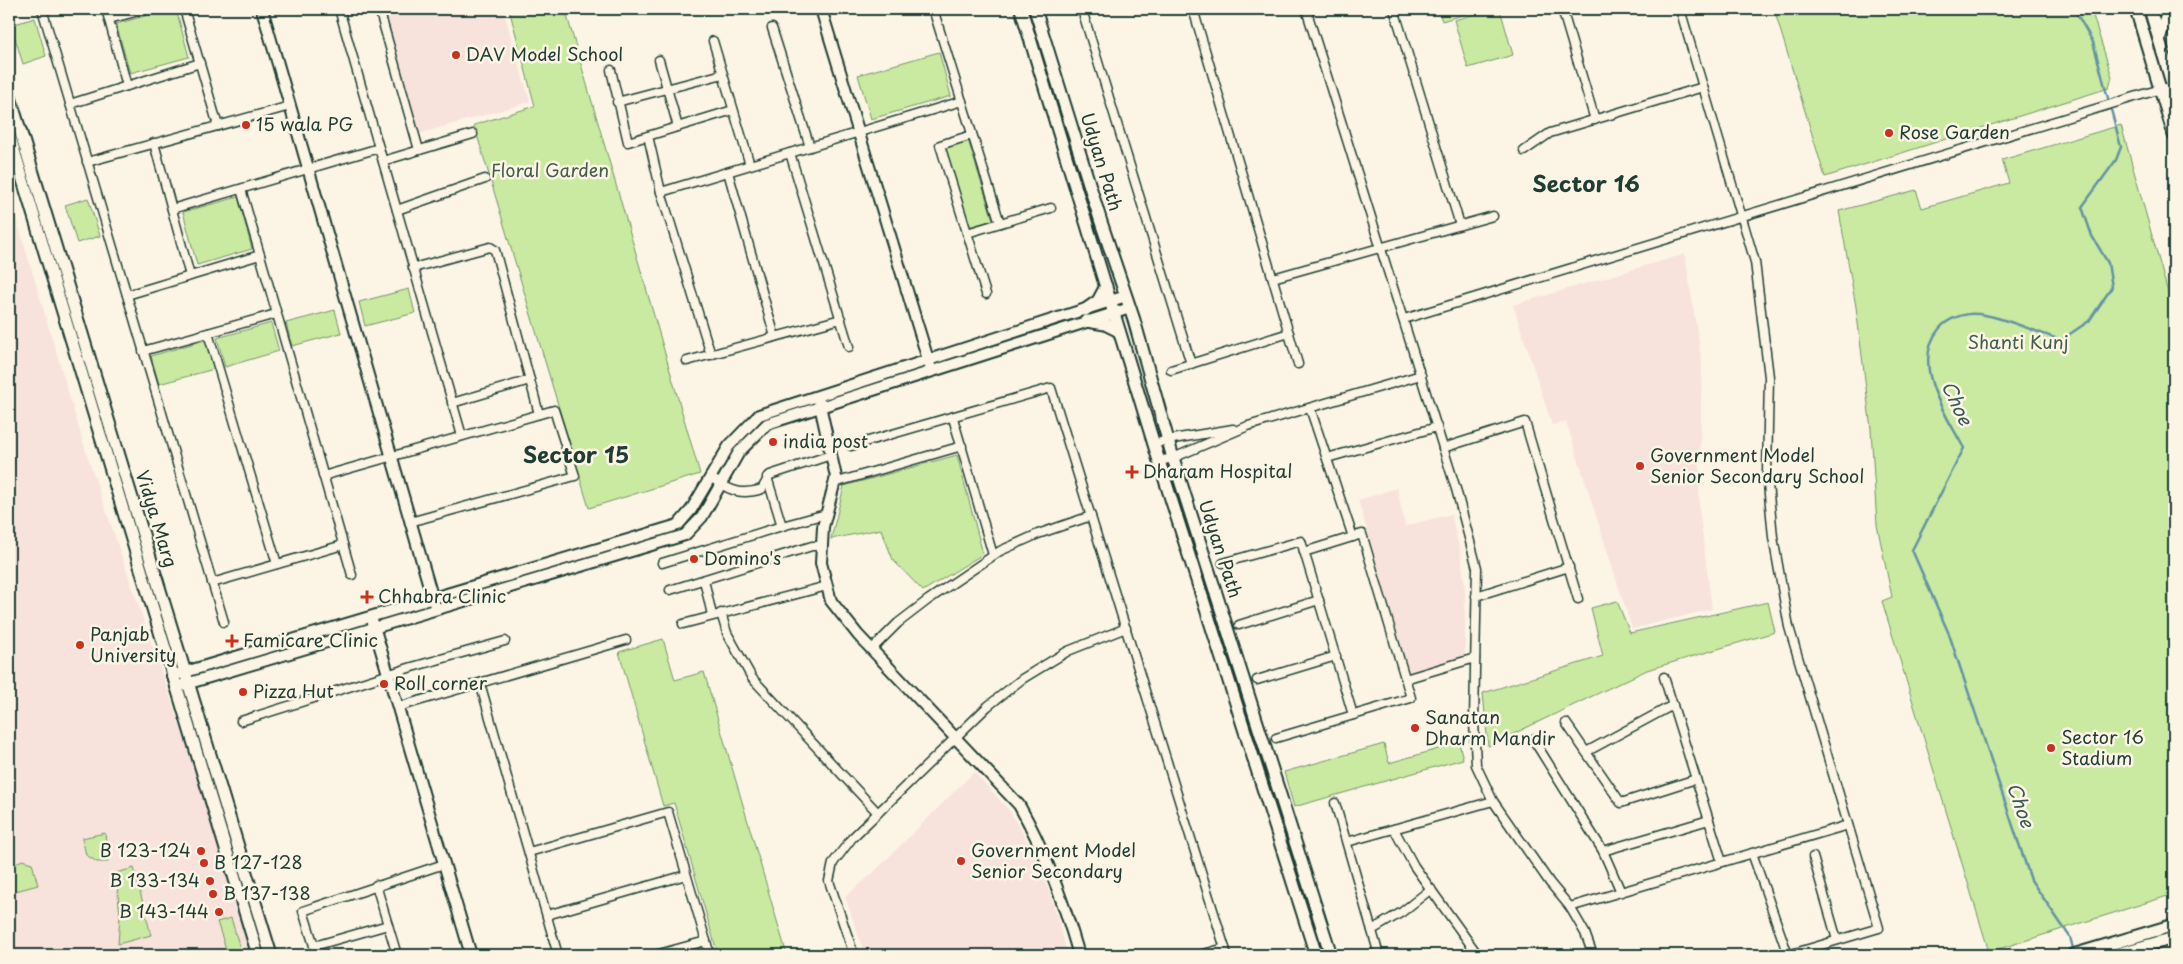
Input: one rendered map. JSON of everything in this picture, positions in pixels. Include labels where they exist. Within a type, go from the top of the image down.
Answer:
[{"type":"main road","name":"Udyan Path","points":[[1021,9],[1159,461],[1316,955]]},
{"type":"main road","name":"Udyan Path","points":[[1036,9],[1101,222],[1130,308],[1167,440],[1330,955]]},
{"type":"main road","points":[[2136,9],[2174,135]]},
{"type":"main road","points":[[2150,9],[2174,88]]},
{"type":"main road","points":[[2159,39],[2170,9]]},
{"type":"main road","name":"Vidya Marg","points":[[9,94],[271,955]]},
{"type":"main road","name":"Vidya Marg","points":[[9,134],[258,955]]},
{"type":"main road","points":[[1085,310],[1098,301],[1106,286]]},
{"type":"main road","points":[[1087,322],[1104,324],[1119,331]]},
{"type":"main road","points":[[2072,955],[2174,925]]},
{"type":"main road","points":[[2113,955],[2174,938]]},
{"type":"street","points":[[42,9],[224,622]]},
{"type":"street","points":[[106,9],[127,86]]},
{"type":"street","points":[[109,20],[147,9]]},
{"type":"street","points":[[184,9],[218,126]]},
{"type":"street","points":[[262,9],[436,610]]},
{"type":"street","points":[[339,9],[462,436]]},
{"type":"street","points":[[379,9],[419,150]]},
{"type":"street","points":[[821,9],[931,371]]},
{"type":"street","points":[[933,9],[1000,223]]},
{"type":"street","points":[[1087,9],[1082,10],[1191,364]]},
{"type":"street","points":[[1193,9],[1298,364]]},
{"type":"street","points":[[1306,9],[1404,319],[1477,568],[1474,721],[1476,765],[1493,800],[1550,883],[1570,907],[1593,955]]},
{"type":"street","points":[[1394,9],[1460,225]]},
{"type":"street","points":[[1562,9],[1595,120]]},
{"type":"street","points":[[1680,9],[1755,262],[1770,378],[1767,473],[1773,537],[1789,626],[1879,928],[1788,955],[1752,853]]},
{"type":"street","points":[[2170,9],[2174,21]]},
{"type":"street","points":[[772,28],[810,147]]},
{"type":"street","points":[[713,41],[750,165]]},
{"type":"street","points":[[659,60],[678,127]]},
{"type":"street","points":[[70,104],[200,63]]},
{"type":"street","points":[[611,70],[617,102],[628,142],[733,110]]},
{"type":"street","points":[[617,102],[723,74]]},
{"type":"street","points":[[1524,151],[1550,133],[1703,87]]},
{"type":"street","points":[[1404,319],[2121,101],[2174,88]]},
{"type":"street","points":[[661,192],[962,101]]},
{"type":"street","points":[[87,162],[290,106]]},
{"type":"street","points":[[383,161],[472,134]]},
{"type":"street","points":[[972,135],[940,145],[986,294]]},
{"type":"street","points":[[648,136],[661,192],[711,355]]},
{"type":"street","points":[[154,143],[190,276]]},
{"type":"street","points":[[172,209],[379,148]]},
{"type":"street","points":[[790,153],[849,347]]},
{"type":"street","points":[[728,172],[775,337]]},
{"type":"street","points":[[396,210],[485,179]]},
{"type":"street","points":[[240,189],[352,576]]},
{"type":"street","points":[[967,233],[1051,208]]},
{"type":"street","points":[[1273,278],[1493,216]]},
{"type":"street","points":[[413,268],[490,247],[495,250],[539,414]]},
{"type":"street","points":[[126,295],[260,256]]},
{"type":"street","points":[[174,682],[432,598],[678,524],[691,510],[729,446],[759,415],[1126,296]]},
{"type":"street","points":[[186,678],[375,628],[685,535],[702,517],[740,452],[767,424],[1130,308]]},
{"type":"street","points":[[143,352],[276,314]]},
{"type":"street","points":[[687,361],[840,318]]},
{"type":"street","points":[[208,333],[277,564]]},
{"type":"street","points":[[1171,370],[1289,333]]},
{"type":"street","points":[[1154,444],[1248,426],[1421,375]]},
{"type":"street","points":[[452,402],[530,380]]},
{"type":"street","points":[[851,446],[953,418],[1051,388],[1226,952],[1200,955]]},
{"type":"street","points":[[818,396],[836,477],[826,514],[822,546],[822,563],[831,601],[872,649],[1019,805],[1033,830],[1066,912],[1079,955]]},
{"type":"street","points":[[1310,408],[1352,537]]},
{"type":"street","points":[[323,476],[554,410],[574,476],[410,522]]},
{"type":"street","points":[[953,418],[993,555]]},
{"type":"street","points":[[1443,448],[1525,422],[1578,599]]},
{"type":"street","points":[[1159,461],[1173,458],[1248,426]]},
{"type":"street","points":[[1327,458],[1437,427]]},
{"type":"street","points":[[834,483],[962,446]]},
{"type":"street","points":[[710,478],[732,491],[743,493],[762,489],[767,477],[831,455]]},
{"type":"street","points":[[767,477],[782,526]]},
{"type":"street","points":[[662,563],[826,514]]},
{"type":"street","points":[[872,649],[898,623],[993,555],[1038,534],[1091,516]]},
{"type":"street","points":[[1276,738],[1411,698],[1362,534],[1304,552]]},
{"type":"street","points":[[1223,563],[1301,540],[1353,715]]},
{"type":"street","points":[[212,583],[343,545]]},
{"type":"street","points":[[670,590],[812,546],[822,546]]},
{"type":"street","points":[[1476,596],[1569,567]]},
{"type":"street","points":[[704,580],[712,615]]},
{"type":"street","points":[[683,624],[828,586]]},
{"type":"street","points":[[1239,625],[1319,600]]},
{"type":"street","points":[[722,613],[731,641],[752,678],[878,813]]},
{"type":"street","points":[[372,617],[471,955]]},
{"type":"street","points":[[854,955],[829,881],[833,863],[852,838],[988,706],[1022,679],[1068,651],[1126,628]]},
{"type":"street","points":[[398,707],[626,640]]},
{"type":"street","points":[[241,721],[505,641]]},
{"type":"street","points":[[1258,680],[1336,656]]},
{"type":"street","points":[[1405,678],[1475,658]]},
{"type":"street","points":[[1664,677],[1722,862]]},
{"type":"street","points":[[480,683],[558,955]]},
{"type":"street","points":[[1586,752],[1673,705]]},
{"type":"street","points":[[1566,723],[1621,803],[1696,779]]},
{"type":"street","points":[[1533,738],[1603,851],[1621,892]]},
{"type":"street","points":[[1347,842],[1493,800]]},
{"type":"street","points":[[1335,803],[1379,955]]},
{"type":"street","points":[[529,852],[668,812],[710,955]]},
{"type":"street","points":[[1603,851],[1709,820]]},
{"type":"street","points":[[1570,907],[1848,825]]},
{"type":"street","points":[[1394,829],[1414,866],[1478,955]]},
{"type":"street","points":[[1813,857],[1837,940]]},
{"type":"street","points":[[317,955],[303,911],[444,864]]},
{"type":"street","points":[[547,915],[686,875]]},
{"type":"street","points":[[376,886],[397,955]]},
{"type":"street","points":[[1372,930],[1402,912],[1431,889]]},
{"type":"street","points":[[314,946],[388,925]]},
{"type":"street","points":[[655,955],[706,941]]},
{"type":"shaded area","name":"DAV Model School","points":[[382,9],[503,9],[530,102],[418,134]]},
{"type":"shaded area","name":"Panjab University","points":[[9,194],[87,455],[217,834],[254,955],[9,955]]},
{"type":"shaded area","name":"Government Model Senior Secondary School","points":[[1685,254],[1702,363],[1699,508],[1712,609],[1632,629],[1566,421],[1552,425],[1513,305]]},
{"type":"shaded area","points":[[1397,488],[1405,526],[1451,514],[1461,555],[1465,587],[1465,656],[1409,672],[1358,500]]},
{"type":"shaded area","name":"Government Model Senior Secondary","points":[[974,772],[1009,810],[1031,847],[1050,894],[1068,955],[865,955],[845,897],[872,874]]},
{"type":"green space","points":[[176,9],[189,57],[130,73],[116,24]]},
{"type":"green space","name":"Floral Garden","points":[[509,9],[565,9],[700,474],[589,508],[474,125],[535,106]]},
{"type":"green space","points":[[1438,9],[1483,9],[1442,21]]},
{"type":"green space","points":[[1500,9],[1513,55],[1468,68],[1454,20]]},
{"type":"green space","name":"Rose Garden","points":[[1774,9],[2091,9],[2112,77],[2109,88],[1825,177]]},
{"type":"green space","points":[[35,18],[46,56],[23,64],[11,25]]},
{"type":"green space","points":[[939,52],[951,96],[871,119],[858,75]]},
{"type":"green space","name":"Shanti Kunj","points":[[2121,125],[2174,314],[2174,894],[1989,952],[1882,601],[1892,597],[1877,525],[1871,429],[1856,307],[1839,211],[1916,190],[1922,208],[2009,183],[2002,160]]},
{"type":"green space","points":[[968,140],[993,220],[969,227],[944,148]]},
{"type":"green space","points":[[238,197],[252,249],[197,265],[183,212]]},
{"type":"green space","points":[[88,198],[100,236],[77,243],[65,205]]},
{"type":"green space","points":[[409,289],[415,313],[365,326],[359,302]]},
{"type":"green space","points":[[335,310],[341,333],[292,346],[286,323]]},
{"type":"green space","points":[[271,323],[279,351],[225,367],[217,338]]},
{"type":"green space","points":[[205,340],[214,369],[159,384],[151,356]]},
{"type":"green space","points":[[957,455],[983,554],[923,591],[893,560],[881,529],[831,539],[844,486]]},
{"type":"green space","points":[[1617,601],[1630,633],[1768,602],[1775,632],[1647,670],[1488,746],[1483,693],[1603,656],[1591,608]]},
{"type":"green space","points":[[663,639],[675,680],[704,672],[787,955],[718,955],[674,803],[663,806],[619,652]]},
{"type":"green space","points":[[1459,743],[1463,759],[1294,807],[1284,772],[1384,744],[1389,763]]},
{"type":"green space","points":[[105,833],[108,862],[97,862],[86,855],[82,838]]},
{"type":"green space","points":[[22,860],[32,863],[38,885],[12,892],[9,882],[10,873],[14,866]]},
{"type":"green space","points":[[134,868],[151,935],[118,944],[120,916],[116,873]]},
{"type":"green space","points":[[231,918],[242,955],[228,955],[217,922]]},
{"type":"waterway","name":"Choe","points":[[2074,9],[2093,42],[2121,147],[2116,160],[2082,207],[2092,236],[2108,263],[2112,287],[2089,321],[2061,340],[2001,319],[1978,314],[1956,317],[1939,329],[1931,343],[1928,358],[1929,373],[1948,420],[1964,448],[1912,550],[1949,634],[2031,880],[2070,937],[2074,952]]},
{"type":"place","name":"DAV Model School","points":[[456,55]]},
{"type":"place","name":"15 wala PG","points":[[246,125]]},
{"type":"place","name":"Rose Garden","points":[[1889,133]]},
{"type":"place","name":"india post","points":[[773,442]]},
{"type":"place","name":"Government Model Senior Secondary School","points":[[1640,466]]},
{"type":"place","name":"Dharam Hospital","points":[[1132,472]]},
{"type":"place","name":"Domino's","points":[[694,559]]},
{"type":"place","name":"Chhabra Clinic","points":[[367,597]]},
{"type":"place","name":"Famicare Clinic","points":[[232,641]]},
{"type":"place","name":"Panjab University","points":[[80,645]]},
{"type":"place","name":"Roll corner","points":[[384,684]]},
{"type":"place","name":"Pizza Hut","points":[[243,692]]},
{"type":"place","name":"Sanatan Dharm Mandir","points":[[1415,728]]},
{"type":"place","name":"Sector 16 Stadium","points":[[2051,748]]},
{"type":"place","name":"B 123-124","points":[[201,851]]},
{"type":"place","name":"Government Model Senior Secondary","points":[[961,861]]},
{"type":"place","name":"B 127-128","points":[[204,863]]},
{"type":"place","name":"B 133-134","points":[[210,881]]},
{"type":"place","name":"B 137-138","points":[[213,894]]},
{"type":"place","name":"B 143-144","points":[[219,912]]},
{"type":"district","name":"Sector 16","points":[[1586,184]]},
{"type":"district","name":"Sector 15","points":[[576,455]]}]
